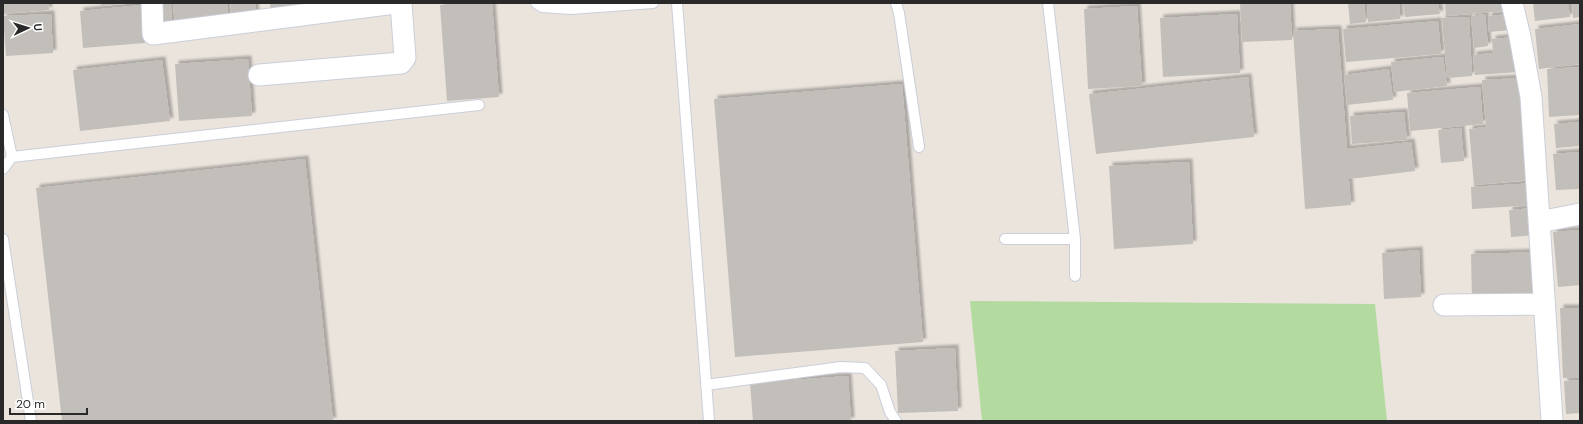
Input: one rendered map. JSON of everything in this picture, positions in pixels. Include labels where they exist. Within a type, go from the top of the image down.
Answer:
[{"type":"street","points":[[152,3],[153,34],[258,12],[395,3]]},
{"type":"street","points":[[259,75],[401,63],[405,58],[401,3]]},
{"type":"street","points":[[1512,3],[1531,97],[1538,183],[1539,222],[1552,421]]},
{"type":"street","points":[[1539,222],[1580,214]]},
{"type":"street","points":[[1444,305],[1544,304]]},
{"type":"lane","points":[[536,3],[542,7],[570,9],[653,3]]},
{"type":"lane","points":[[677,3],[709,421]]},
{"type":"lane","points":[[896,3],[899,12],[919,147]]},
{"type":"lane","points":[[1048,3],[1075,239],[1075,276]]},
{"type":"lane","points":[[3,169],[12,157],[479,105]]},
{"type":"lane","points":[[3,115],[12,157]]},
{"type":"lane","points":[[3,239],[31,421]]},
{"type":"lane","points":[[1006,239],[1075,239]]},
{"type":"lane","points":[[706,385],[841,367],[865,368],[881,385],[888,416],[896,421]]},
{"type":"green space","points":[[970,301],[1375,304],[1387,421],[982,421]]},
{"type":"building","points":[[3,3],[48,3],[49,10],[3,14]]},
{"type":"building","points":[[101,3],[125,3],[125,4],[101,6]]},
{"type":"building","points":[[155,3],[171,3],[172,29],[156,30]]},
{"type":"building","points":[[173,3],[227,3],[228,23],[175,27]]},
{"type":"building","points":[[230,3],[255,3],[256,17],[233,19]]},
{"type":"building","points":[[270,3],[309,3],[310,12],[271,16]]},
{"type":"building","points":[[492,3],[499,97],[447,101],[440,5]]},
{"type":"building","points":[[1240,3],[1290,3],[1292,40],[1242,42]]},
{"type":"building","points":[[1348,3],[1364,3],[1366,22],[1350,24]]},
{"type":"building","points":[[1367,3],[1399,3],[1400,19],[1368,22]]},
{"type":"building","points":[[1403,3],[1438,3],[1440,14],[1405,17]]},
{"type":"building","points":[[1445,3],[1505,3],[1506,11],[1446,16]]},
{"type":"building","points":[[1533,3],[1568,3],[1570,17],[1535,21]]},
{"type":"building","points":[[1572,3],[1580,3],[1580,17],[1573,18]]},
{"type":"building","points":[[142,5],[145,43],[83,48],[80,11]]},
{"type":"building","points":[[1137,6],[1142,86],[1088,89],[1084,9]]},
{"type":"building","points":[[51,14],[53,53],[6,56],[3,16]]},
{"type":"building","points":[[1237,14],[1240,73],[1163,77],[1160,18]]},
{"type":"building","points":[[1485,14],[1488,46],[1474,48],[1471,16]]},
{"type":"building","points":[[1510,14],[1511,30],[1489,32],[1488,16]]},
{"type":"building","points":[[1469,17],[1472,76],[1447,78],[1442,18]]},
{"type":"building","points":[[1438,21],[1441,54],[1346,62],[1343,29]]},
{"type":"building","points":[[1580,24],[1580,64],[1539,69],[1535,29]]},
{"type":"building","points":[[1338,29],[1347,149],[1411,142],[1415,171],[1350,179],[1347,156],[1351,205],[1305,209],[1293,31]]},
{"type":"building","points":[[1516,37],[1519,72],[1475,75],[1473,55],[1493,53],[1492,39]]},
{"type":"building","points":[[1443,57],[1447,86],[1394,92],[1391,62]]},
{"type":"building","points":[[248,59],[252,116],[179,121],[175,64]]},
{"type":"building","points":[[162,60],[170,121],[80,131],[73,70]]},
{"type":"building","points":[[1580,67],[1580,115],[1549,117],[1547,69]]},
{"type":"building","points":[[1389,69],[1393,100],[1347,105],[1344,75]]},
{"type":"building","points":[[1248,77],[1254,137],[1096,154],[1089,94]]},
{"type":"building","points":[[1521,78],[1532,180],[1474,185],[1469,129],[1486,127],[1482,80]]},
{"type":"building","points":[[902,84],[923,342],[735,357],[714,99]]},
{"type":"building","points":[[1480,87],[1483,124],[1410,131],[1407,93]]},
{"type":"building","points":[[1404,112],[1407,140],[1352,144],[1350,116]]},
{"type":"building","points":[[1580,122],[1580,146],[1556,148],[1554,124]]},
{"type":"building","points":[[1461,128],[1464,161],[1441,163],[1438,130]]},
{"type":"building","points":[[1580,152],[1580,189],[1556,190],[1553,154]]},
{"type":"building","points":[[305,159],[333,421],[62,421],[36,188]]},
{"type":"building","points":[[1189,162],[1193,244],[1114,249],[1109,166]]},
{"type":"building","points":[[1535,183],[1536,205],[1472,209],[1471,187]]},
{"type":"building","points":[[1535,208],[1537,235],[1511,237],[1509,210]]},
{"type":"building","points":[[1580,230],[1580,285],[1558,287],[1553,232]]},
{"type":"building","points":[[1419,250],[1421,297],[1384,299],[1382,253]]},
{"type":"building","points":[[1540,252],[1541,299],[1472,301],[1471,254]]},
{"type":"building","points":[[1560,308],[1580,308],[1580,378],[1563,378]]},
{"type":"building","points":[[955,348],[958,411],[898,413],[895,351]]},
{"type":"building","points":[[848,376],[851,421],[753,421],[750,383]]},
{"type":"building","points":[[1580,380],[1580,413],[1566,414],[1564,381]]}]
